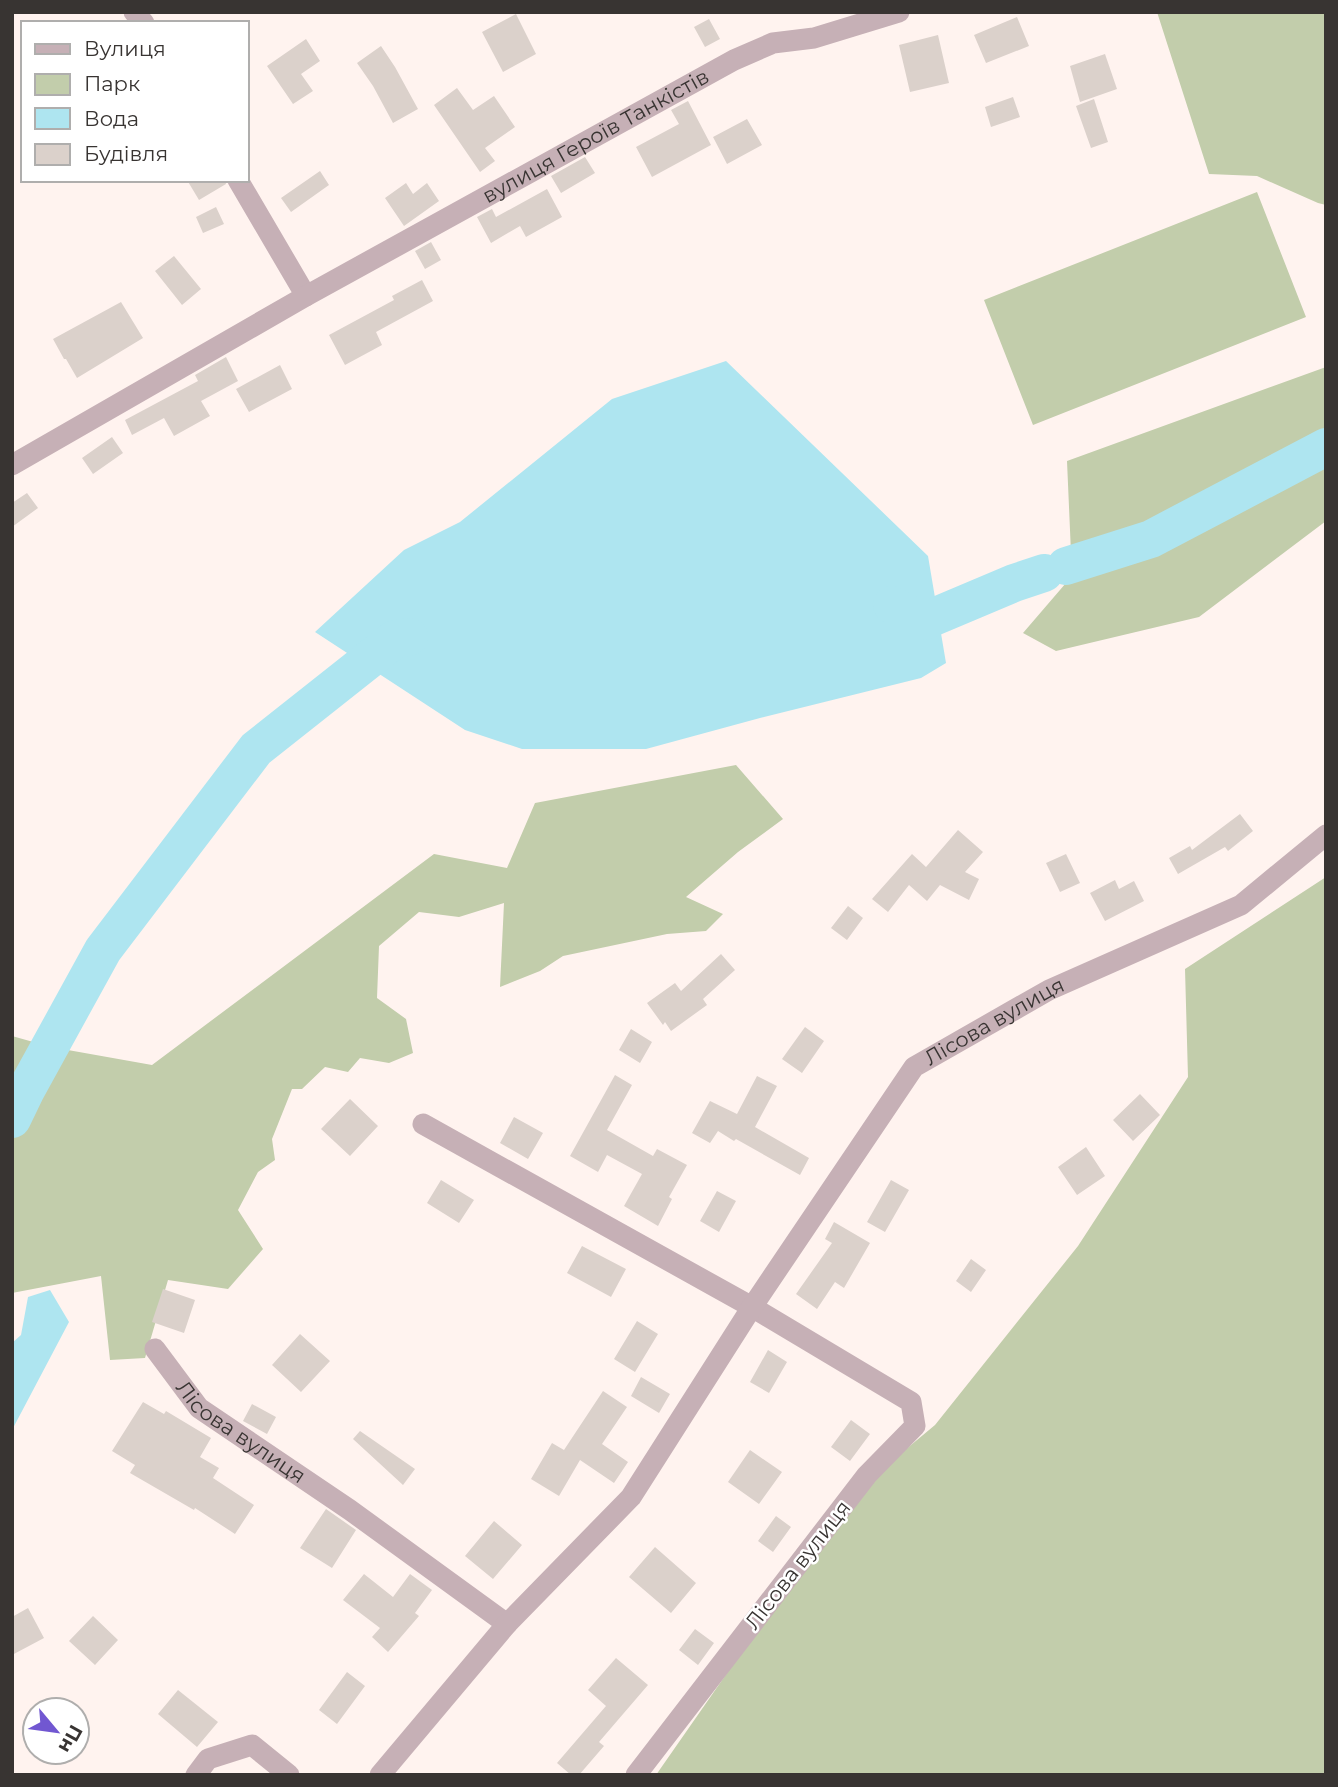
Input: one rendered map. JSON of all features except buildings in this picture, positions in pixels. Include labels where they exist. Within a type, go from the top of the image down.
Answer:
[{"type":"street","name":"вулиця Героїв Танкістів","points":[[12,466],[306,296],[734,60],[773,43],[814,38],[899,12]]},
{"type":"street","points":[[239,182],[306,296]]},
{"type":"street","name":"Лісова вулиця","points":[[380,1775],[508,1624],[631,1497],[752,1307],[914,1067],[1049,990],[1241,905],[1326,835]]},
{"type":"street","name":"Лісова вулиця","points":[[423,1124],[752,1307],[911,1402],[915,1426],[867,1475],[636,1775]]},
{"type":"street","name":"Лісова вулиця","points":[[155,1349],[198,1408],[350,1510],[508,1624]]},
{"type":"street","points":[[196,1775],[208,1759],[252,1745],[289,1775]]},
{"type":"green space","points":[[1157,12],[1326,12],[1326,205],[1257,176],[1209,174]]},
{"type":"green space","points":[[1257,192],[1306,317],[1033,425],[984,300]]},
{"type":"green space","points":[[1326,367],[1326,521],[1199,617],[1056,651],[1023,633],[1072,576],[1067,461]]},
{"type":"green space","points":[[736,765],[783,819],[738,852],[686,897],[723,914],[706,931],[667,934],[563,956],[540,971],[500,987],[504,903],[459,917],[419,912],[379,946],[377,998],[406,1019],[413,1053],[389,1063],[360,1058],[348,1072],[325,1067],[302,1089],[292,1089],[272,1139],[275,1160],[258,1172],[238,1210],[263,1249],[228,1289],[168,1280],[145,1358],[110,1360],[101,1276],[12,1293],[12,1036],[51,1047],[152,1065],[434,854],[507,868],[535,803]]},
{"type":"green space","points":[[1326,877],[1326,1775],[656,1775],[851,1495],[935,1425],[1078,1246],[1188,1077],[1185,969]]},
{"type":"water","points":[[726,361],[928,556],[946,663],[921,678],[646,749],[522,749],[465,730],[315,632],[404,550],[460,522],[612,399]]},
{"type":"water","points":[[50,1290],[69,1322],[12,1430],[12,1343],[21,1335],[28,1297]]},
{"type":"waterway","points":[[1066,566],[1151,539],[1326,447]]},
{"type":"waterway","points":[[892,605],[924,621],[1044,573]]},
{"type":"waterway","points":[[12,1119],[103,950],[256,749],[395,639],[409,637]]}]
